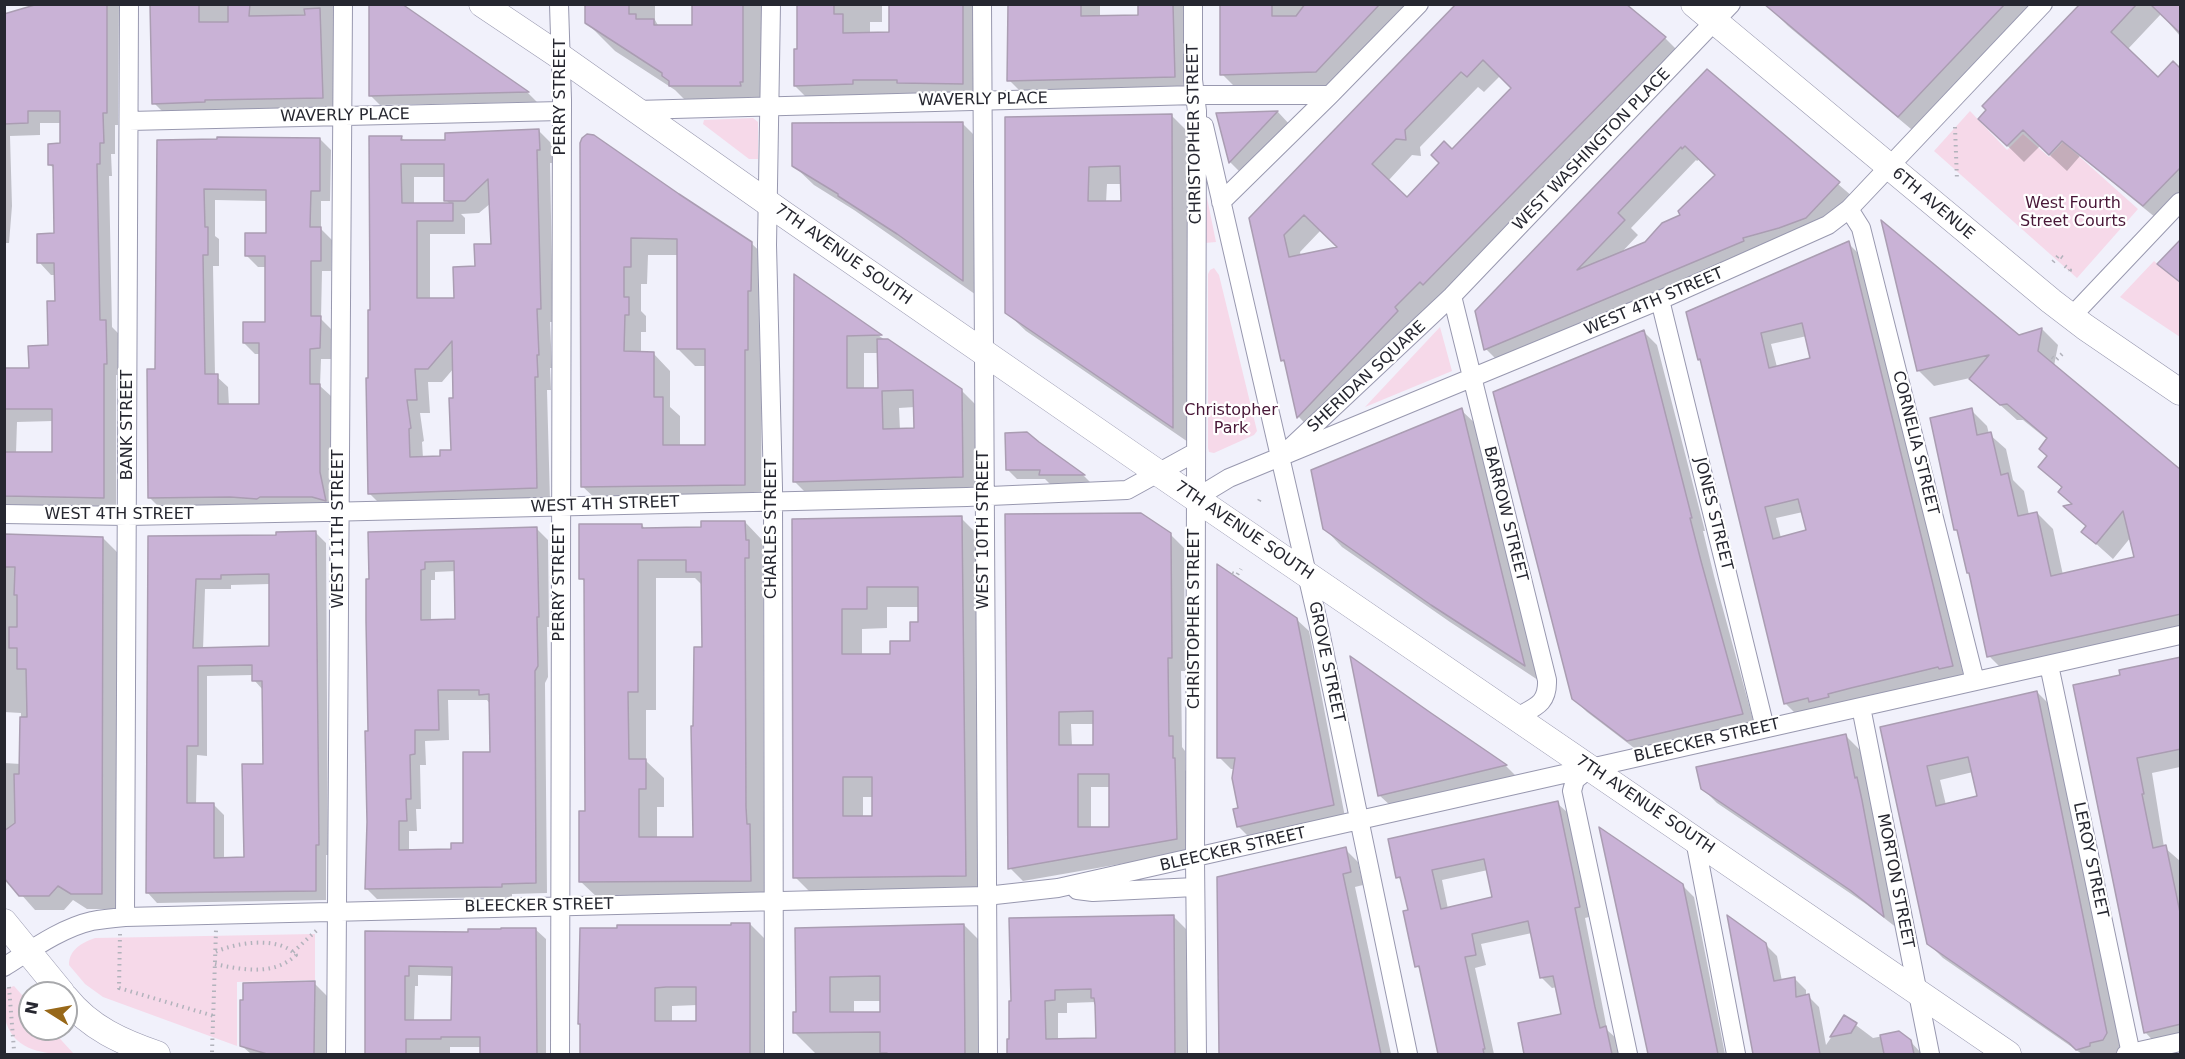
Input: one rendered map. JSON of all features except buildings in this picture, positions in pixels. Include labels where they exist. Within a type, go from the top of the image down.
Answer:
[{"type":"main road","name":"7TH AVENUE SOUTH","points":[[482,4],[983,352],[2007,1054]]},
{"type":"main road","name":"6TH AVENUE","points":[[1694,4],[1723,13],[1888,166],[2071,317],[2181,392]]},
{"type":"main road","points":[[4,922],[52,981]]},
{"type":"main road","points":[[78,1011],[125,1049],[157,1054]]},
{"type":"street","name":"BANK STREET","points":[[123,923],[128,516],[129,4]]},
{"type":"street","name":"WEST 11TH STREET","points":[[336,1054],[343,4]]},
{"type":"street","name":"PERRY STREET","points":[[559,4],[561,57],[560,1054]]},
{"type":"street","name":"CHARLES STREET","points":[[771,4],[768,203],[773,501],[774,1054]]},
{"type":"street","name":"WEST 10TH STREET","points":[[982,4],[988,1054]]},
{"type":"street","name":"CHRISTOPHER STREET","points":[[1193,4],[1193,80],[1196,95],[1195,887],[1197,1054]]},
{"type":"street","name":"WEST 4TH STREET","points":[[1196,498],[1229,478],[1660,300],[1828,225],[1849,208],[2043,4]]},
{"type":"street","points":[[1221,202],[1330,95],[1410,7]]},
{"type":"street","name":"WEST WASHINGTON PLACE","points":[[1452,296],[1723,13]]},
{"type":"street","name":"WAVERLY PLACE","points":[[636,110],[1196,95],[1330,95]]},
{"type":"street","name":"GROVE STREET","points":[[1196,95],[1307,574],[1407,1054]]},
{"type":"street","name":"WAVERLY PLACE","points":[[129,121],[561,111]]},
{"type":"street","points":[[2071,317],[2181,202]]},
{"type":"street","name":"CORNELIA STREET","points":[[1849,208],[1861,228],[1975,681]]},
{"type":"street","name":"BARROW STREET","points":[[1452,296],[1547,680],[1547,690],[1543,700],[1516,717]]},
{"type":"street","name":"SHERIDAN SQUARE","points":[[1280,456],[1452,296]]},
{"type":"street","name":"JONES STREET","points":[[1660,300],[1765,728]]},
{"type":"street","name":"WEST 4TH STREET","points":[[4,514],[128,516],[340,512],[984,496],[1127,490],[1196,452]]},
{"type":"street","name":"BLEECKER STREET","points":[[4,967],[80,924],[93,921],[123,923],[216,915],[560,905],[986,896],[1058,888],[1195,859],[2181,635]]},
{"type":"street","name":"LEROY STREET","points":[[2049,665],[2129,1054]]},
{"type":"street","name":"MORTON STREET","points":[[1861,707],[1930,1054]]},
{"type":"street","points":[[1590,768],[1575,780],[1572,791],[1628,1054]]},
{"type":"street","points":[[1695,840],[1736,1054]]},
{"type":"street","name":"BLEECKER STREET","points":[[1058,888],[1093,892],[1195,887]]},
{"type":"street","points":[[2129,1054],[2181,1042]]},
{"type":"path","points":[[1955,127],[1957,180]]},
{"type":"path","points":[[2053,262],[2059,255],[2063,258]]},
{"type":"path","points":[[2065,266],[2070,270],[2068,274]]},
{"type":"path","points":[[2052,357],[2056,360],[2062,354]]},
{"type":"path","points":[[1232,573],[1236,576],[1241,569]]},
{"type":"path","points":[[212,1052],[216,915]]},
{"type":"path","points":[[123,923],[119,988],[214,1016]]},
{"type":"path","points":[[293,952],[320,927]]},
{"type":"path","points":[[215,952],[244,944],[266,943],[289,948],[296,956],[287,964],[265,970],[242,970],[215,964]]},
{"type":"path","points":[[9,987],[14,1050]]},
{"type":"green space","name":"West Fourth Street Courts","points":[[1970,111],[2007,150],[2023,134],[2049,157],[2063,142],[2138,209],[2077,278],[1934,151]]},
{"type":"green space","points":[[753,118],[758,122],[758,159],[749,159],[703,124],[704,120]]},
{"type":"green space","points":[[1204,183],[1216,242],[1205,243]]},
{"type":"green space","points":[[2154,261],[2180,283],[2180,337],[2120,297]]},
{"type":"green space","name":"Christopher Park","points":[[1214,268],[1219,275],[1257,431],[1254,435],[1214,453],[1209,452],[1208,448],[1208,274]]},
{"type":"green space","points":[[1440,327],[1452,371],[1365,407]]},
{"type":"green space","points":[[315,934],[315,980],[237,982],[237,1046],[103,997],[85,984],[69,965],[74,951],[85,942],[95,938]]},
{"type":"green space","points":[[14,986],[18,990],[18,1041],[9,1029],[5,1018],[5,989]]},
{"type":"green space","points":[[18,1041],[62,1041],[74,1054],[41,1052]]}]
